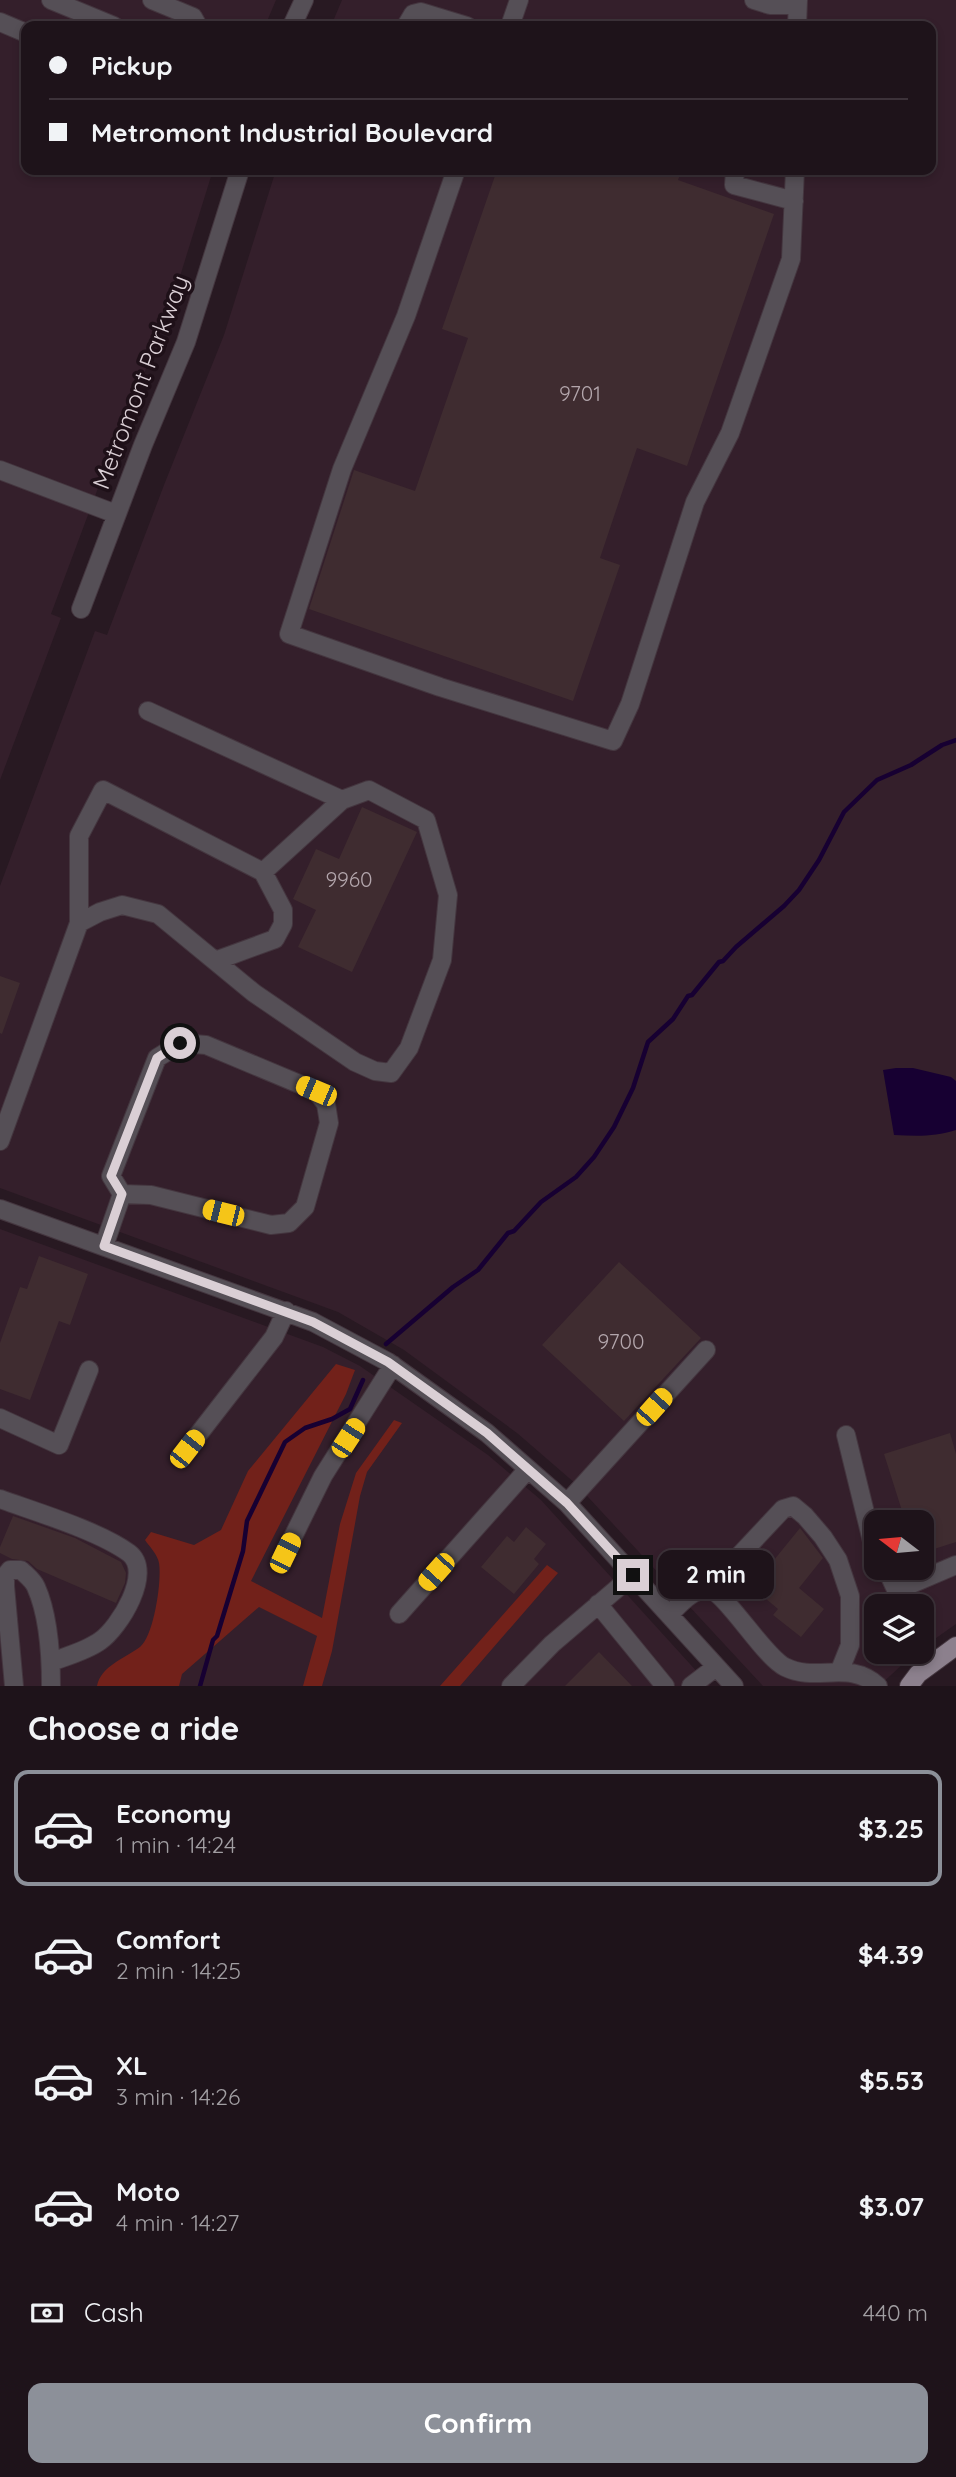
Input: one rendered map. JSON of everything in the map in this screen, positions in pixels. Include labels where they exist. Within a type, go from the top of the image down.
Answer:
[{"type":"main road","points":[[934,1655],[956,1646]]},
{"type":"main road","points":[[909,1686],[921,1664]]},
{"type":"street","points":[[51,0],[102,21]]},
{"type":"street","points":[[152,0],[193,17],[195,21]]},
{"type":"street","points":[[294,21],[304,0]]},
{"type":"street","points":[[512,21],[519,0]]},
{"type":"street","points":[[754,0],[770,5],[797,3]]},
{"type":"street","points":[[788,21],[797,3]]},
{"type":"street","points":[[797,3],[797,21]]},
{"type":"street","points":[[408,21],[417,12],[449,21]]},
{"type":"street","points":[[0,22],[21,31]]},
{"type":"street","name":"Metromont Parkway","points":[[81,610],[116,514],[186,342],[238,175]]},
{"type":"street","points":[[454,175],[406,316],[342,469],[289,635],[440,687],[613,740],[630,704],[695,502],[730,433],[791,259],[795,175]]},
{"type":"street","points":[[737,175],[734,186],[794,201]]},
{"type":"street","points":[[0,470],[116,514]]},
{"type":"street","points":[[148,711],[342,800]]},
{"type":"street","points":[[79,923],[122,905],[158,914],[254,993],[355,1062],[375,1071],[391,1073],[409,1048],[442,960],[448,895],[426,820],[369,789],[342,800],[263,872]]},
{"type":"street","points":[[0,1141],[79,923],[79,836],[103,790],[263,872],[283,910],[283,924],[275,939],[215,961]]},
{"type":"street","points":[[180,1043],[206,1045],[219,1050],[316,1091],[326,1104],[329,1123],[305,1207],[289,1223],[271,1225],[151,1195],[122,1194],[111,1176],[157,1058],[180,1043]]},
{"type":"street","points":[[104,1246],[122,1194]]},
{"type":"street","points":[[0,1209],[286,1311],[329,1329],[393,1365],[487,1433],[567,1503],[734,1686]]},
{"type":"street","points":[[187,1449],[274,1337],[286,1311]]},
{"type":"street","points":[[567,1503],[706,1350]]},
{"type":"street","points":[[285,1553],[323,1476],[393,1365]]},
{"type":"street","points":[[0,1418],[59,1445],[89,1370]]},
{"type":"street","points":[[846,1435],[864,1510]]},
{"type":"street","points":[[399,1614],[528,1469]]},
{"type":"street","points":[[0,1499],[97,1536],[131,1555],[137,1566],[137,1582],[129,1607],[102,1641],[51,1662]]},
{"type":"street","points":[[669,1615],[692,1594],[708,1589],[783,1509],[793,1506],[824,1537],[838,1560],[849,1596],[850,1645],[840,1670]]},
{"type":"street","points":[[901,1594],[902,1588],[956,1565]]},
{"type":"street","points":[[14,1686],[2,1575],[10,1570],[22,1570],[35,1584],[44,1612],[51,1662],[51,1686]]},
{"type":"street","points":[[511,1686],[552,1644],[633,1575]]},
{"type":"street","points":[[708,1589],[717,1592],[783,1667],[818,1674],[840,1670],[858,1674],[878,1686]]},
{"type":"street","points":[[598,1604],[665,1686]]},
{"type":"street","points":[[691,1686],[716,1667]]},
{"type":"shaded area","points":[[0,0],[276,0],[267,21],[21,21],[21,175],[211,175],[168,315],[107,464],[51,614],[61,618],[0,780]]},
{"type":"shaded area","points":[[342,0],[956,0],[956,1624],[934,1640],[934,1594],[864,1594],[864,1664],[903,1664],[879,1686],[763,1686],[576,1484],[517,1433],[404,1350],[338,1312],[0,1188],[0,886],[95,631],[107,635],[224,335],[274,175],[936,175],[936,21],[333,21]]},
{"type":"shaded area","points":[[913,1068],[951,1077],[956,1081],[956,1130],[933,1135],[894,1135],[883,1070]]},
{"type":"shaded area","points":[[0,1229],[323,1347],[360,1366],[488,1455],[541,1500],[710,1686],[0,1686]]},
{"type":"shaded area","points":[[336,1364],[355,1370],[346,1394],[251,1581],[322,1618],[340,1524],[356,1473],[394,1420],[402,1423],[367,1472],[360,1496],[332,1651],[322,1686],[303,1686],[317,1636],[259,1607],[182,1674],[179,1686],[97,1686],[103,1673],[140,1647],[149,1632],[156,1607],[160,1571],[157,1557],[145,1540],[151,1532],[194,1545],[221,1530],[248,1471]]},
{"type":"shaded area","points":[[547,1565],[558,1573],[460,1686],[440,1686]]},
{"type":"building","points":[[495,175],[680,175],[678,180],[774,214],[687,466],[637,448],[600,558],[620,565],[573,701],[309,609],[354,470],[415,491],[468,338],[442,329]]},
{"type":"building","points":[[362,807],[417,832],[352,972],[298,947],[316,910],[293,899],[316,849],[339,859]]},
{"type":"building","points":[[0,976],[20,983],[2,1034],[0,1033]]},
{"type":"building","points":[[39,1256],[88,1274],[70,1325],[59,1321],[30,1400],[0,1389],[0,1343],[20,1287],[27,1289]]},
{"type":"building","points":[[619,1262],[701,1338],[624,1421],[542,1345]]},
{"type":"building","points":[[950,1433],[956,1454],[956,1542],[934,1549],[934,1510],[902,1510],[884,1454]]},
{"type":"building","points":[[13,1516],[75,1538],[121,1562],[126,1573],[125,1583],[116,1603],[37,1569],[28,1561],[12,1559],[0,1553]]},
{"type":"building","points":[[526,1527],[546,1544],[534,1559],[539,1564],[514,1594],[481,1567],[507,1536],[514,1542]]},
{"type":"building","points":[[800,1528],[823,1558],[799,1588],[824,1609],[801,1637],[773,1615],[778,1609],[752,1587]]},
{"type":"building","points":[[599,1652],[632,1686],[565,1686]]},
{"type":"waterway","points":[[386,1344],[453,1287],[478,1270],[508,1233],[514,1231],[541,1202],[576,1177],[594,1157],[614,1127],[633,1088],[648,1042],[673,1019],[688,996],[692,995],[719,962],[799,890],[819,860],[844,812],[877,780],[956,740]]},
{"type":"waterway","points":[[200,1686],[243,1551],[247,1521],[285,1442],[305,1428],[332,1419],[350,1409],[363,1380]]},
{"type":"route","points":[[180,1043],[157,1058],[111,1176],[122,1194],[104,1246],[313,1322],[388,1362],[487,1433],[567,1503],[633,1575]]}]
